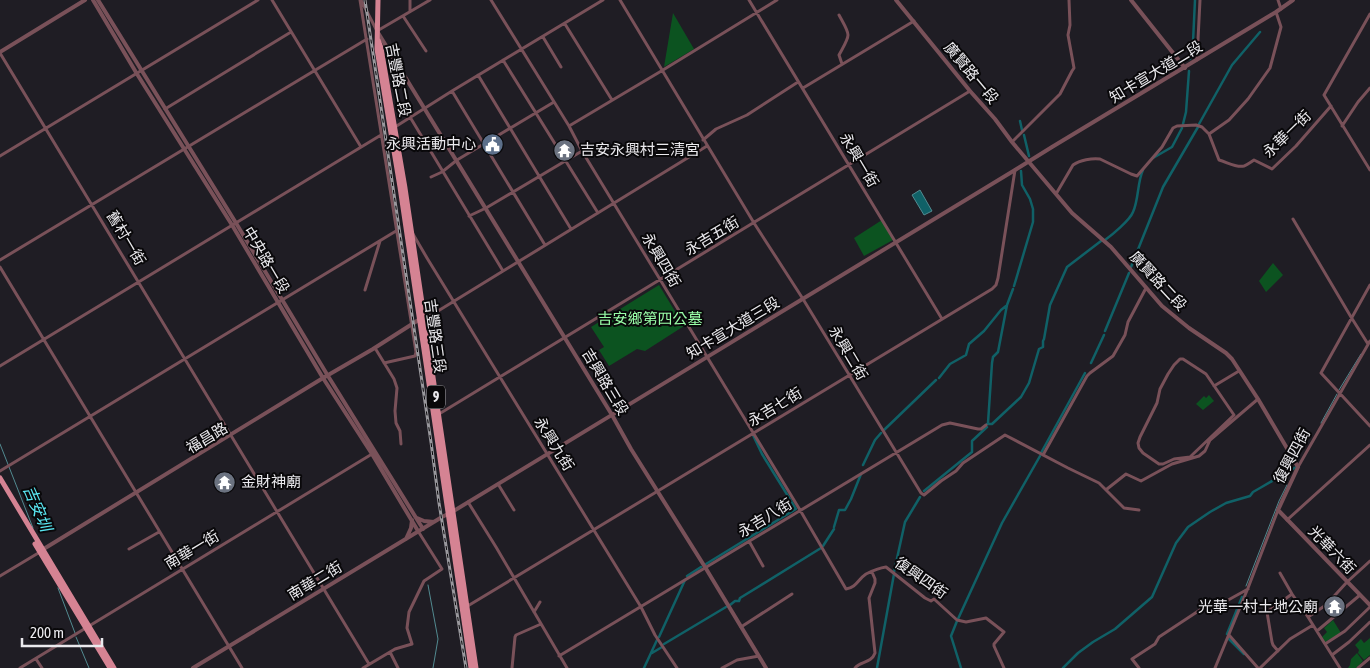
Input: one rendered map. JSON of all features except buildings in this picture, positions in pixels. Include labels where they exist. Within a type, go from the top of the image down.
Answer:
[{"type":"main road","name":"吉豐路二段","points":[[378,0],[377,49],[392,127]]},
{"type":"main road","name":"吉豐路三段","points":[[392,127],[412,231],[422,319],[471,668]]},
{"type":"main road","name":"吉豐路三段","points":[[392,127],[400,187],[439,414],[450,513],[476,668]]},
{"type":"main road","points":[[0,478],[110,668]]},
{"type":"main road","points":[[0,483],[42,551]]},
{"type":"main road","points":[[87,628],[114,668]]},
{"type":"street","points":[[0,52],[84,0]]},
{"type":"street","name":"中央路一段","points":[[94,0],[184,150],[234,224]]},
{"type":"street","name":"中央路一段","points":[[98,0],[420,530]]},
{"type":"street","points":[[0,156],[258,0]]},
{"type":"street","points":[[272,0],[361,147]]},
{"type":"street","points":[[360,0],[377,31],[430,0]]},
{"type":"street","points":[[360,0],[416,352],[415,356],[384,363]]},
{"type":"street","points":[[410,0],[410,12]]},
{"type":"street","name":"永興四街","points":[[492,0],[843,583]]},
{"type":"street","points":[[392,127],[410,118],[603,0]]},
{"type":"street","name":"永興二街","points":[[620,0],[703,140],[803,299],[918,489],[924,495],[956,471],[963,463],[1005,435],[1094,480],[1106,489],[1124,508],[1139,510]]},
{"type":"street","name":"永興一街","points":[[749,0],[942,319]]},
{"type":"street","points":[[569,126],[777,0]]},
{"type":"street","name":"廣賢路一段","points":[[896,0],[1029,161]]},
{"type":"street","points":[[1012,142],[1060,94],[1074,68],[1068,35],[1070,25],[1069,0]]},
{"type":"street","points":[[1131,0],[1186,68]]},
{"type":"street","points":[[1197,61],[1200,0]]},
{"type":"street","points":[[1278,0],[1282,9]]},
{"type":"street","name":"知卡宣大道二段","points":[[1029,161],[1186,68],[1282,9],[1293,0]]},
{"type":"street","points":[[1056,194],[1076,163],[1100,159],[1137,176],[1162,147],[1173,128],[1200,126],[1210,134],[1229,120],[1269,71],[1274,59],[1281,27],[1276,12]]},
{"type":"street","points":[[1370,14],[1324,95],[1370,170]]},
{"type":"street","points":[[839,15],[849,34],[849,38],[839,55],[842,64]]},
{"type":"street","points":[[403,16],[426,51]]},
{"type":"street","points":[[803,88],[914,21]]},
{"type":"street","points":[[565,24],[612,100]]},
{"type":"street","name":"吉興路三段","points":[[377,31],[766,668]]},
{"type":"street","points":[[165,109],[292,32]]},
{"type":"street","points":[[542,37],[561,66]]},
{"type":"street","points":[[0,260],[367,39]]},
{"type":"street","name":"舊村一街","points":[[0,52],[369,664]]},
{"type":"street","points":[[503,60],[598,213]]},
{"type":"street","points":[[478,76],[571,229]]},
{"type":"street","points":[[703,140],[716,129],[747,115],[798,82]]},
{"type":"street","points":[[1342,126],[1370,88]]},
{"type":"street","name":"永吉五街","points":[[439,414],[970,91]]},
{"type":"street","points":[[452,92],[544,245]]},
{"type":"street","points":[[430,177],[442,172],[457,160],[554,102]]},
{"type":"street","name":"永華一街","points":[[1210,134],[1219,160],[1228,164],[1245,166],[1254,160],[1272,170],[1331,106]]},
{"type":"street","points":[[410,118],[503,271]]},
{"type":"street","points":[[0,366],[381,135]]},
{"type":"street","points":[[422,319],[707,146]]},
{"type":"street","points":[[469,216],[486,208],[582,151]]},
{"type":"street","name":"知卡宣大道三段","points":[[450,513],[1029,161]]},
{"type":"street","name":"廣賢路二段","points":[[1029,161],[1072,212],[1111,247],[1162,306],[1205,340],[1226,353],[1258,399],[1298,467]]},
{"type":"street","name":"永吉七街","points":[[466,607],[992,289],[996,285],[1003,251],[1016,170]]},
{"type":"street","points":[[1293,219],[1351,317],[1369,342]]},
{"type":"street","points":[[0,471],[396,231]]},
{"type":"street","name":"永興九街","points":[[412,231],[677,668]]},
{"type":"street","points":[[365,290],[380,240]]},
{"type":"street","points":[[0,267],[242,668]]},
{"type":"street","points":[[1370,285],[1321,374],[1370,426]]},
{"type":"street","points":[[1043,455],[1087,376],[1113,356],[1125,335],[1128,322],[1146,288]]},
{"type":"street","name":"福昌路","points":[[0,576],[422,319]]},
{"type":"street","name":"復興四街","points":[[1215,668],[1278,510],[1298,467],[1369,342]]},
{"type":"street","points":[[375,348],[394,379],[397,388],[395,411],[401,444]]},
{"type":"street","points":[[1183,359],[1202,371],[1214,386],[1234,415],[1190,457],[1174,459],[1159,464],[1143,453],[1138,443],[1140,437],[1157,403],[1160,389],[1178,361],[1183,359]]},
{"type":"street","points":[[1214,386],[1239,371]]},
{"type":"street","points":[[1106,489],[1126,474],[1141,481],[1172,464],[1199,456],[1205,451],[1210,440],[1258,399]]},
{"type":"street","name":"永吉八街","points":[[559,656],[895,452],[947,423],[978,430],[986,425]]},
{"type":"street","points":[[1287,520],[1370,445]]},
{"type":"street","name":"南華一街","points":[[20,668],[374,453]]},
{"type":"street","points":[[498,484],[514,510]]},
{"type":"street","points":[[468,502],[566,668]]},
{"type":"street","name":"光華六街","points":[[1278,510],[1370,606]]},
{"type":"street","name":"南華二街","points":[[193,668],[450,513]]},
{"type":"street","points":[[406,539],[414,519],[434,522]]},
{"type":"street","points":[[363,668],[395,649],[412,644],[407,628],[408,612],[424,582],[442,568],[420,530]]},
{"type":"street","points":[[129,549],[159,532]]},
{"type":"street","points":[[749,541],[763,566]]},
{"type":"street","points":[[1308,617],[1326,605],[1370,561]]},
{"type":"street","name":"復興四街","points":[[843,583],[847,589],[854,586],[863,576],[879,568],[886,567],[925,598],[931,601],[934,599],[957,620],[966,622],[986,618],[990,620],[1004,632],[994,644],[1004,668]]},
{"type":"street","points":[[855,668],[858,664],[866,663],[873,657],[874,653],[869,598],[875,583],[872,572]]},
{"type":"street","points":[[1280,573],[1340,668]]},
{"type":"street","points":[[1139,668],[1132,659],[1155,644],[1159,637],[1212,602],[1221,604],[1248,588]]},
{"type":"street","points":[[741,627],[792,594]]},
{"type":"street","points":[[1278,651],[1272,642],[1267,612],[1292,594]]},
{"type":"street","points":[[1316,631],[1360,595]]},
{"type":"street","points":[[533,612],[540,602]]},
{"type":"street","points":[[1325,644],[1350,627],[1370,606]]},
{"type":"street","points":[[1332,655],[1370,622]]},
{"type":"street","points":[[512,668],[516,635],[541,624]]},
{"type":"street","points":[[1229,635],[1259,668],[1296,635],[1313,625]]},
{"type":"street","points":[[390,652],[398,668]]},
{"type":"street","points":[[722,668],[737,660],[759,656]]},
{"type":"street","points":[[1358,668],[1370,658]]},
{"type":"street","points":[[36,659],[42,668]]},
{"type":"green space","points":[[673,13],[694,49],[664,67]]},
{"type":"green space","points":[[882,220],[893,240],[864,256],[854,238]]},
{"type":"green space","points":[[1273,263],[1283,275],[1266,292],[1259,281]]},
{"type":"green space","name":"吉安鄉第四公墓","points":[[659,285],[684,326],[645,351],[637,349],[609,366],[599,350],[604,347],[591,327]]},
{"type":"green space","points":[[1209,395],[1214,401],[1203,410],[1196,404],[1204,396],[1206,398]]},
{"type":"green space","points":[[1333,620],[1341,633],[1325,642],[1322,637],[1327,632],[1324,628]]},
{"type":"green space","points":[[1370,638],[1370,655],[1364,660],[1358,653],[1359,650],[1355,645],[1361,639],[1364,643]]},
{"type":"green space","points":[[1357,653],[1363,661],[1356,668],[1348,668],[1351,659]]},
{"type":"water","points":[[920,190],[932,211],[924,215],[912,195]]},
{"type":"waterway","points":[[1190,59],[1193,42],[1195,0]]},
{"type":"waterway","points":[[1199,124],[1232,65],[1260,32]]},
{"type":"waterway","points":[[1183,124],[1186,112],[1189,71]]},
{"type":"waterway","points":[[1020,121],[1022,130]]},
{"type":"waterway","points":[[1131,267],[1163,187],[1198,127]]},
{"type":"waterway","points":[[1153,158],[1172,147],[1182,128]]},
{"type":"waterway","points":[[1024,135],[1029,156]]},
{"type":"waterway","points":[[1105,240],[1131,215],[1135,207],[1143,170]]},
{"type":"waterway","points":[[1014,286],[1033,222],[1033,209],[1022,185],[1021,171]]},
{"type":"waterway","points":[[987,424],[992,424],[1021,397],[1029,383],[1039,349],[1043,347],[1050,305],[1067,267],[1101,241]]},
{"type":"waterway","points":[[1105,331],[1129,273]]},
{"type":"waterway","points":[[988,423],[993,357],[998,352],[1007,305],[1013,289]]},
{"type":"waterway","points":[[939,378],[950,364],[966,355],[969,344],[984,331],[1006,306]]},
{"type":"waterway","points":[[1091,363],[1104,335]]},
{"type":"waterway","points":[[1339,390],[1361,354]]},
{"type":"waterway","points":[[1041,453],[1085,373]]},
{"type":"waterway","points":[[884,430],[936,380]]},
{"type":"waterway","points":[[1321,423],[1337,394]]},
{"type":"waterway","points":[[924,491],[972,452],[972,441],[987,427]]},
{"type":"waterway","points":[[863,465],[875,440],[881,433]]},
{"type":"waterway","points":[[706,564],[796,509],[762,454],[753,435]]},
{"type":"waterway","name":"吉安圳","points":[[0,444],[33,528]]},
{"type":"waterway","points":[[958,619],[1002,523],[1040,456]]},
{"type":"waterway","points":[[1063,668],[1078,653],[1115,629],[1152,597],[1176,543],[1188,527],[1226,503],[1250,496],[1253,492],[1298,466]]},
{"type":"waterway","points":[[834,527],[839,510],[845,510],[861,474]]},
{"type":"waterway","points":[[1246,586],[1287,485]]},
{"type":"waterway","points":[[894,572],[905,522],[920,497]]},
{"type":"waterway","points":[[823,546],[834,529]]},
{"type":"waterway","points":[[730,605],[821,548]]},
{"type":"waterway","points":[[687,576],[701,567]]},
{"type":"waterway","points":[[877,668],[894,574]]},
{"type":"waterway","points":[[659,637],[685,580]]},
{"type":"waterway","points":[[428,585],[438,639],[433,668]]},
{"type":"waterway","name":"吉安圳","points":[[58,588],[75,633]]},
{"type":"waterway","points":[[1227,634],[1242,597]]},
{"type":"waterway","points":[[664,644],[726,607]]},
{"type":"waterway","points":[[957,621],[951,636],[961,668]]},
{"type":"waterway","name":"吉安圳","points":[[76,637],[89,668]]},
{"type":"waterway","points":[[1228,638],[1244,654]]},
{"type":"waterway","points":[[644,668],[657,640]]},
{"type":"waterway","points":[[652,653],[662,647]]},
{"type":"railway","points":[[365,0],[439,503],[466,668]]},
{"type":"place","name":"永興活動中心","points":[[492,144]]},
{"type":"place","name":"吉安永興村三清宮","points":[[564,150]]},
{"type":"place","name":"金財神廟","points":[[225,482]]},
{"type":"place","name":"光華一村土地公廟","points":[[1334,607]]}]
